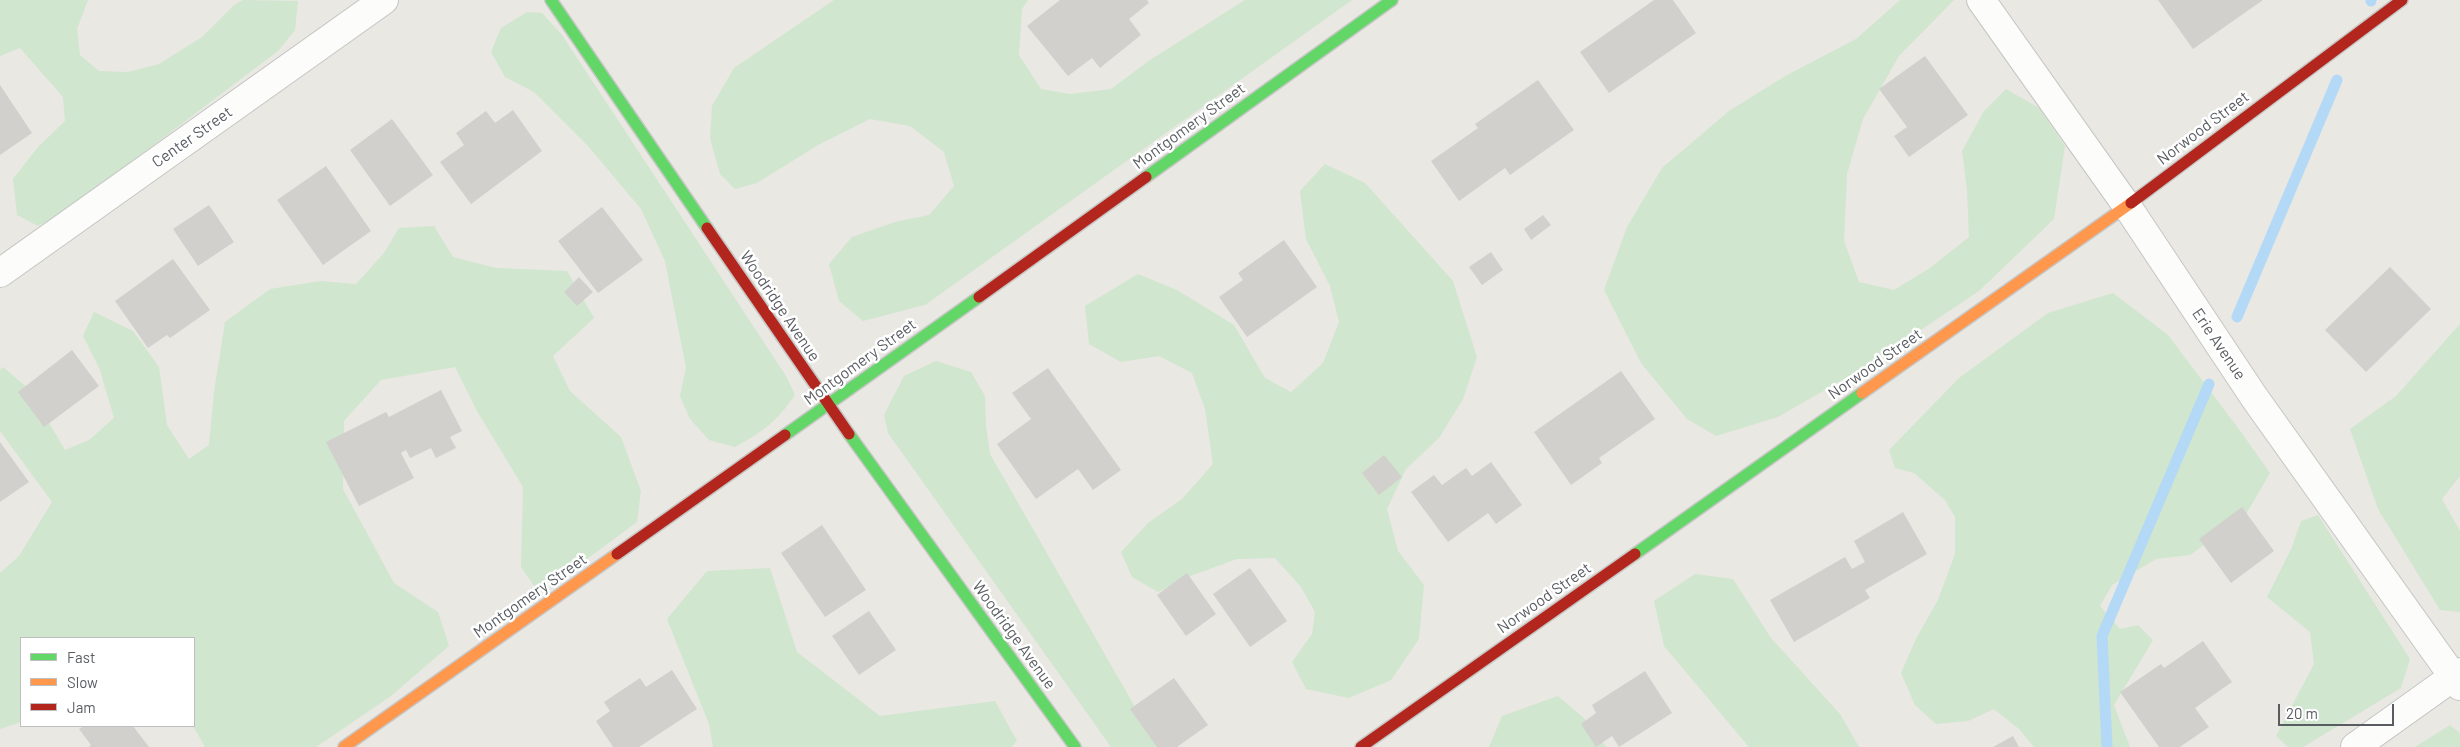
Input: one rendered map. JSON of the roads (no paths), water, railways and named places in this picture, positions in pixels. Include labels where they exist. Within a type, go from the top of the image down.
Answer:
[{"type":"street","name":"Center Street","points":[[0,273],[384,0]]},
{"type":"street","name":"Woodridge Avenue","points":[[551,0],[828,405],[1075,747]]},
{"type":"street","name":"Montgomery Street","points":[[344,747],[828,405],[1392,0]]},
{"type":"street","name":"Erie Avenue","points":[[1981,0],[2127,206],[2254,397],[2458,678]]},
{"type":"street","name":"Norwood Street","points":[[1361,747],[2127,206],[2402,0]]},
{"type":"street","points":[[2355,747],[2458,678]]},
{"type":"waterway","points":[[2237,317],[2337,80]]},
{"type":"waterway","points":[[2107,747],[2102,636],[2209,384]]}]
